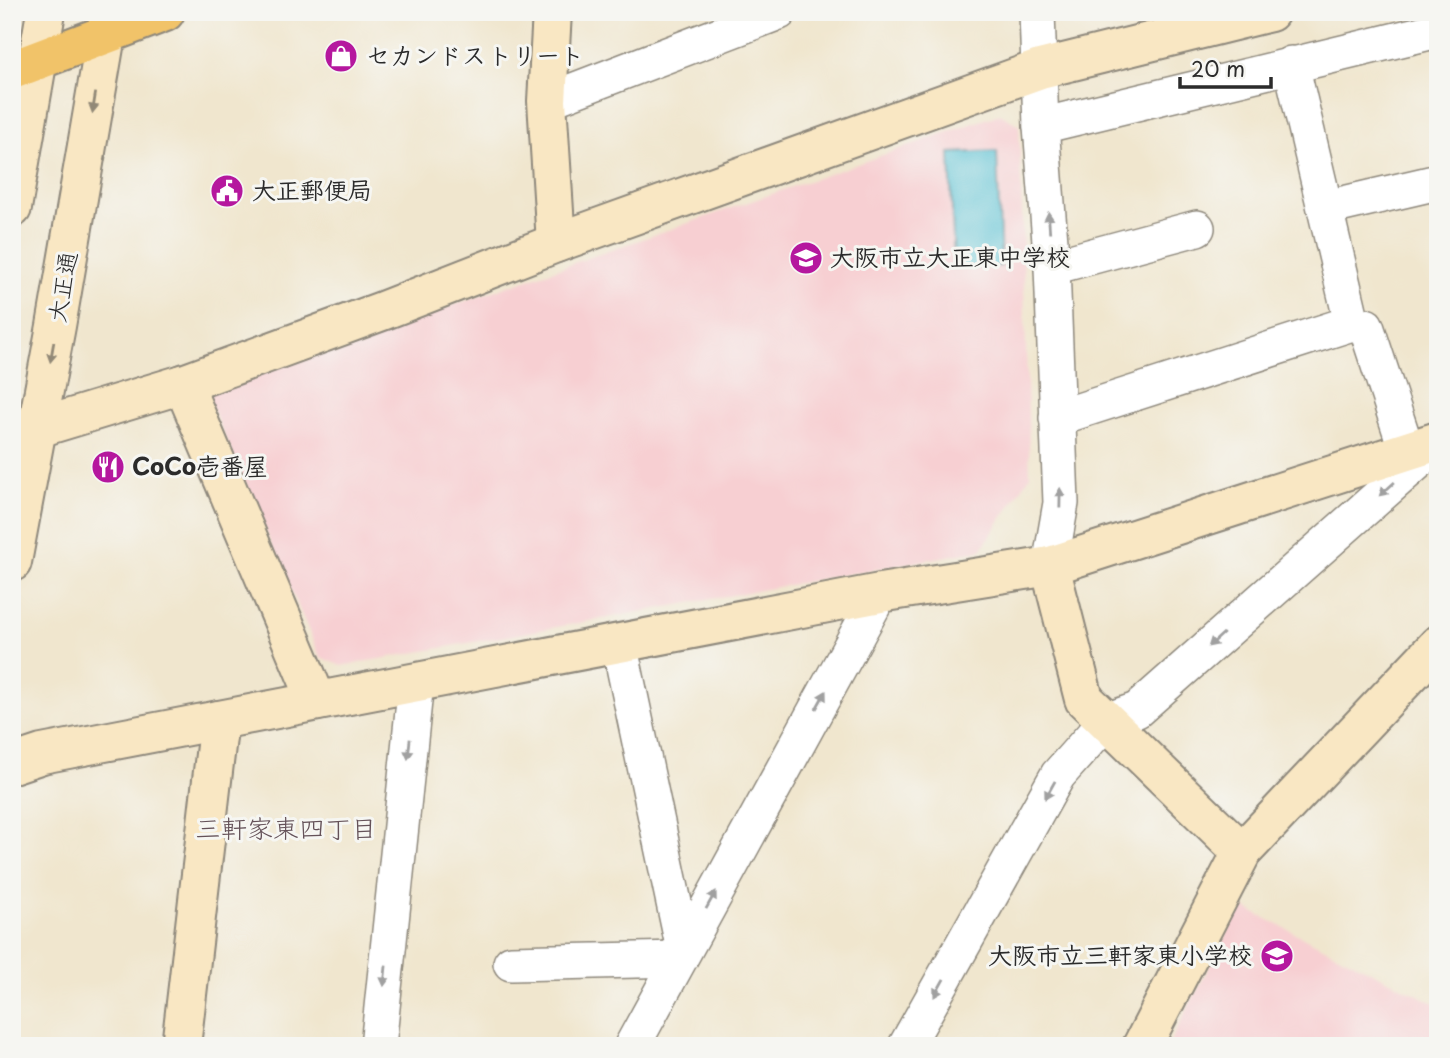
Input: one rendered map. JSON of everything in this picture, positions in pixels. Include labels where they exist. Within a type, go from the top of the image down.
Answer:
[{"type":"main road","points":[[26,65],[108,24],[166,12]]},
{"type":"street","points":[[12,208],[26,65],[46,12]]},
{"type":"street","points":[[552,12],[547,101],[556,243]]},
{"type":"street","points":[[547,101],[779,12]]},
{"type":"street","points":[[1037,12],[1062,503],[1050,566],[1084,699],[1242,852]]},
{"type":"street","points":[[38,428],[183,384],[556,243],[1040,69],[1270,12]]},
{"type":"street","name":"大正通","points":[[12,562],[108,24]]},
{"type":"street","points":[[1041,126],[1438,30]]},
{"type":"street","points":[[1291,64],[1352,323]]},
{"type":"street","points":[[1326,208],[1438,182]]},
{"type":"street","points":[[1052,267],[1197,228]]},
{"type":"street","points":[[1057,418],[1352,323],[1366,326],[1428,445]]},
{"type":"street","points":[[183,384],[317,701]]},
{"type":"street","points":[[12,764],[42,754],[880,593],[1050,566],[1428,445]]},
{"type":"street","points":[[906,1046],[1058,775],[1106,721],[1137,710],[1428,445]]},
{"type":"street","points":[[632,1046],[880,593]]},
{"type":"street","points":[[619,643],[681,955]]},
{"type":"street","points":[[1142,1046],[1242,852],[1438,645]]},
{"type":"street","points":[[377,1046],[416,682]]},
{"type":"street","points":[[181,1046],[219,720]]},
{"type":"street","points":[[511,963],[681,955]]},
{"type":"shaded area","name":"大阪市立大正東中学校","points":[[1000,114],[1019,125],[1030,476],[981,550],[341,666],[320,657],[208,398],[211,390]]},
{"type":"shaded area","name":"大阪市立三軒家東小学校","points":[[1241,906],[1438,1005],[1438,1046],[1168,1046]]},
{"type":"water","points":[[997,151],[1001,266],[954,268],[950,153]]},
{"type":"place","name":"セカンドストリート","points":[[341,56]]},
{"type":"place","name":"大正郵便局","points":[[227,191]]},
{"type":"place","name":"大阪市立大正東中学校","points":[[806,258]]},
{"type":"place","name":"CoCo壱番屋","points":[[108,467]]},
{"type":"place","name":"大阪市立三軒家東小学校","points":[[1277,956]]},
{"type":"district","name":"三軒家東四丁目","points":[[286,829]]}]
